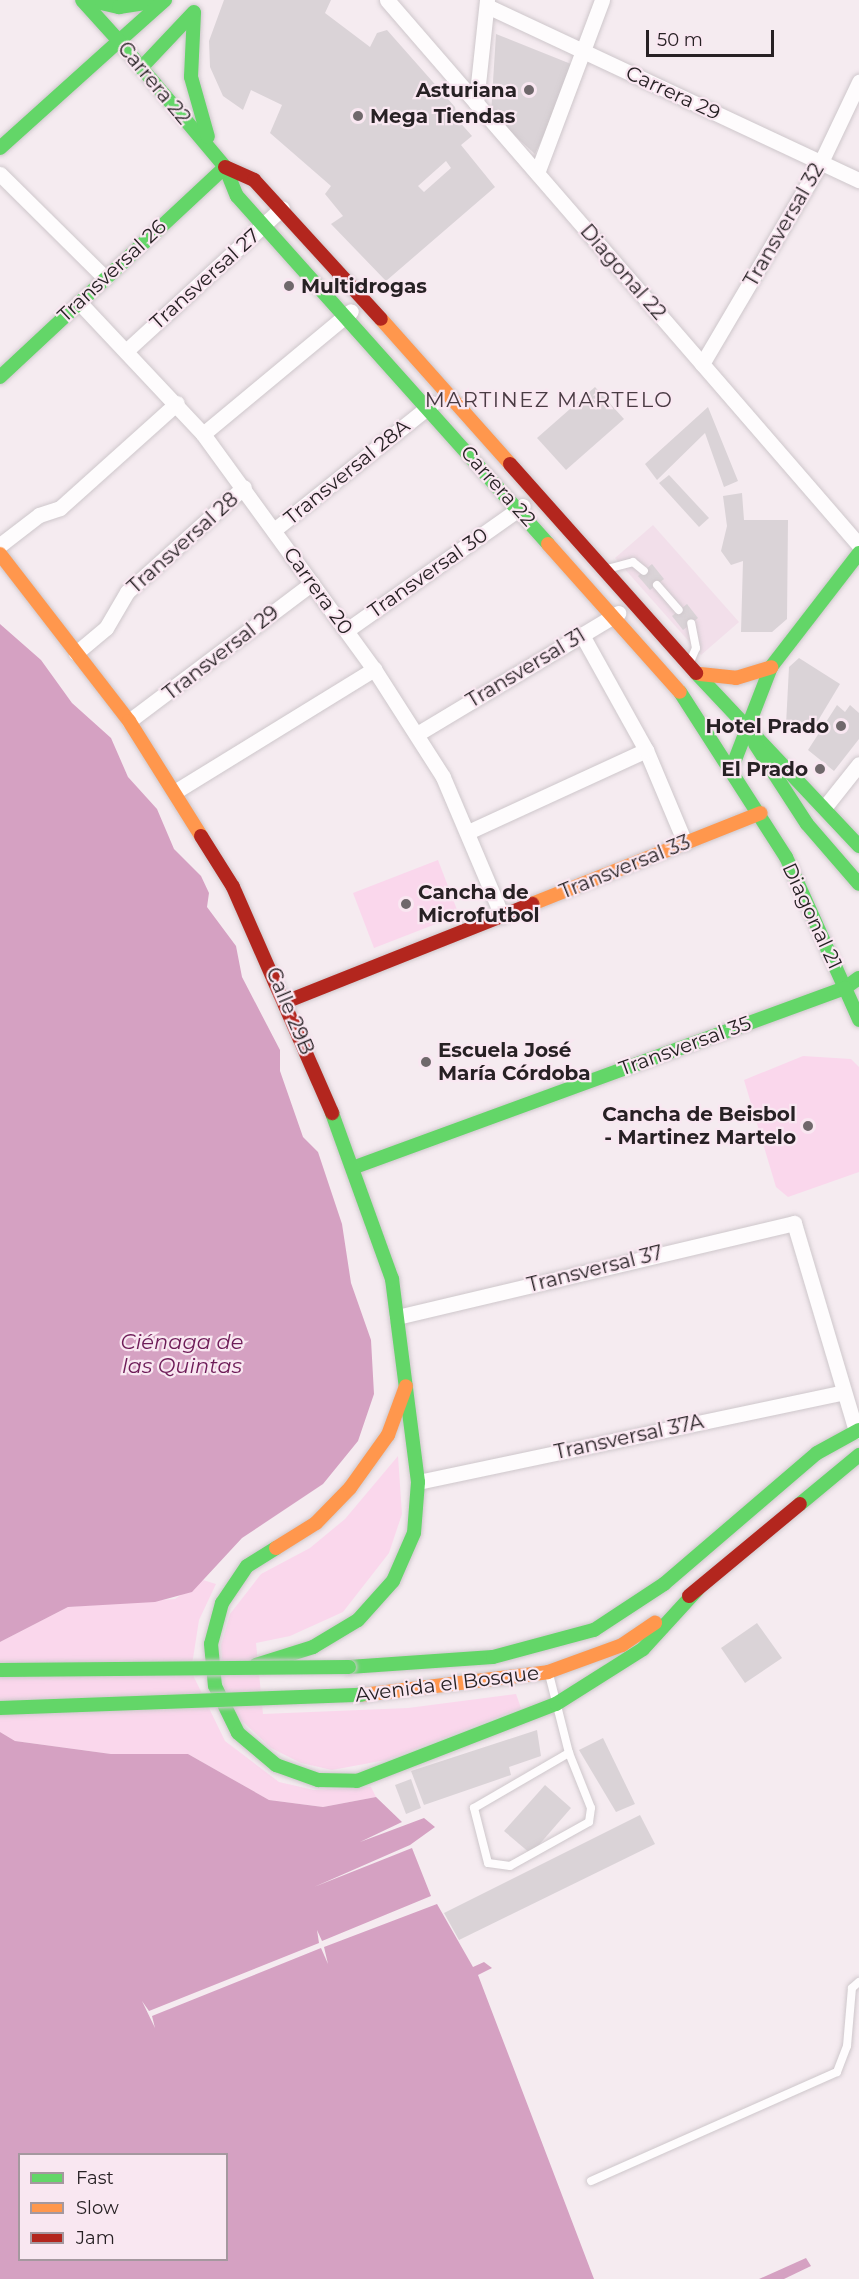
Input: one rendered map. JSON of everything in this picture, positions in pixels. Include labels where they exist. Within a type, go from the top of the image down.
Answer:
[{"type":"main road","name":"Carrera 22","points":[[82,0],[225,167],[237,196],[265,224],[693,706],[761,813]]},
{"type":"main road","points":[[88,0],[119,7],[164,0]]},
{"type":"main road","points":[[0,148],[164,0]]},
{"type":"main road","points":[[141,68],[194,13],[202,0]]},
{"type":"main road","points":[[194,13],[190,45],[195,98],[225,167]]},
{"type":"main road","name":"Carrera 22","points":[[225,167],[255,180],[282,208],[700,674],[749,733],[807,824],[859,884]]},
{"type":"main road","name":"Transversal 26","points":[[0,377],[225,167]]},
{"type":"main road","points":[[732,765],[749,733],[771,667],[859,553]]},
{"type":"main road","name":"Calle 29B","points":[[0,554],[129,721],[176,791],[233,887],[288,1001],[381,1238],[407,1381],[418,1482],[414,1533],[393,1581],[358,1620],[313,1647],[253,1666]]},
{"type":"main road","points":[[700,674],[736,678],[771,667]]},
{"type":"main road","name":"Carrera 22","points":[[749,733],[789,766],[859,846]]},
{"type":"main road","points":[[761,813],[844,830]]},
{"type":"main road","name":"Transversal 33","points":[[288,1001],[761,813]]},
{"type":"main road","name":"Diagonal 21","points":[[761,813],[808,902],[859,1020]]},
{"type":"main road","name":"Transversal 35","points":[[355,1167],[845,988],[859,978]]},
{"type":"main road","points":[[407,1381],[388,1435],[350,1488],[316,1523],[264,1551],[227,1593],[211,1644],[215,1686],[226,1714],[254,1750],[276,1766],[338,1783],[384,1772],[556,1704],[643,1649],[698,1589]]},
{"type":"main road","name":"Avenida el Bosque","points":[[0,1670],[253,1666],[349,1667],[493,1657],[546,1647],[594,1630],[664,1584],[818,1453],[857,1431]]},
{"type":"main road","name":"Avenida el Bosque","points":[[0,1708],[362,1695],[548,1672],[622,1645],[698,1589],[859,1455]]},
{"type":"street","name":"Diagonal 22","points":[[387,0],[859,545]]},
{"type":"street","points":[[537,173],[585,53],[602,0]]},
{"type":"street","points":[[476,103],[487,3]]},
{"type":"street","name":"Carrera 29","points":[[487,3],[585,53],[859,180]]},
{"type":"street","name":"Transversal 32","points":[[702,364],[821,162],[859,82]]},
{"type":"street","points":[[0,174],[105,278]]},
{"type":"street","name":"Transversal 27","points":[[127,350],[282,208]]},
{"type":"street","points":[[203,434],[364,299]]},
{"type":"street","name":"Carrera 20","points":[[79,302],[177,403],[203,434],[374,669],[417,734],[468,832],[502,916]]},
{"type":"street","name":"Transversal 28A","points":[[274,530],[428,408],[446,391]]},
{"type":"street","points":[[0,545],[39,515],[60,508],[177,403]]},
{"type":"street","name":"Transversal 28","points":[[76,653],[106,628],[127,592],[244,488]]},
{"type":"street","name":"Transversal 30","points":[[347,630],[538,494]]},
{"type":"street","name":"Transversal 29","points":[[129,721],[312,583]]},
{"type":"street","name":"Transversal 31","points":[[417,734],[635,602]]},
{"type":"street","points":[[582,635],[646,750],[685,843]]},
{"type":"street","points":[[176,791],[374,669]]},
{"type":"street","points":[[468,832],[646,750]]},
{"type":"street","points":[[824,808],[859,764]]},
{"type":"street","name":"Transversal 37","points":[[397,1317],[794,1223],[841,1393]]},
{"type":"street","points":[[841,1393],[857,1431]]},
{"type":"street","name":"Transversal 37A","points":[[418,1482],[841,1393]]},
{"type":"lane","points":[[606,569],[633,562],[644,571]]},
{"type":"lane","points":[[657,585],[679,610]]},
{"type":"lane","points":[[690,663],[696,648],[691,623]]},
{"type":"lane","points":[[548,1672],[569,1753],[591,1808],[589,1822],[510,1866],[488,1863],[474,1808],[569,1753]]},
{"type":"lane","points":[[591,2181],[837,2072],[847,2046],[852,1988],[859,1982]]},
{"type":"shaded area","points":[[653,525],[739,622],[701,655],[615,558]]},
{"type":"shaded area","name":"Cancha de Microfutbol","points":[[438,860],[459,915],[374,948],[353,893]]},
{"type":"shaded area","name":"Cancha de Beisbol - Martinez Martelo","points":[[803,1056],[851,1059],[859,1067],[859,1172],[788,1197],[776,1187],[744,1080]]},
{"type":"shaded area","points":[[398,1456],[402,1514],[389,1553],[343,1612],[290,1636],[256,1643],[263,1714],[408,1708],[516,1694],[521,1708],[386,1760],[332,1770],[301,1763],[271,1748],[239,1718],[224,1688],[221,1645],[230,1614],[261,1574],[310,1548],[345,1519]]},
{"type":"shaded area","points":[[203,1580],[216,1584],[199,1620],[191,1671],[225,1741],[279,1782],[314,1790],[371,1787],[376,1797],[323,1807],[269,1800],[188,1754],[111,1754],[15,1741],[0,1732],[0,1642],[68,1607],[175,1599]]},
{"type":"water","name":"Ciénaga de las Quintas","points":[[0,624],[41,660],[72,703],[111,738],[128,777],[157,809],[174,849],[201,876],[209,893],[207,907],[236,946],[242,977],[280,1050],[280,1071],[303,1137],[318,1152],[342,1224],[351,1283],[371,1340],[374,1394],[358,1441],[323,1484],[242,1538],[192,1592],[155,1602],[68,1607],[0,1642]]},
{"type":"water","points":[[0,1732],[15,1741],[111,1754],[188,1754],[269,1800],[323,1807],[376,1797],[402,1822],[360,1842],[424,1818],[435,1827],[410,1845],[314,1887],[412,1848],[431,1896],[322,1941],[317,1930],[319,1943],[149,2011],[142,2001],[155,2028],[152,2016],[321,1948],[328,1964],[324,1947],[437,1904],[473,1967],[484,1962],[492,1968],[478,1975],[594,2279],[0,2279]]},
{"type":"water","points":[[806,2258],[811,2266],[784,2279],[759,2279]]},
{"type":"building","points":[[224,0],[331,0],[325,13],[370,47],[377,33],[387,30],[455,107],[457,119],[472,136],[461,145],[495,187],[386,281],[331,224],[343,216],[325,194],[331,186],[270,133],[282,105],[251,90],[243,110],[223,96],[210,67],[209,41]],"holes":[[[446,161],[451,168],[424,192],[418,186]]]},
{"type":"building","name":"Asturiana","points":[[496,34],[576,66],[535,154],[491,114]]},
{"type":"building","points":[[595,387],[624,419],[566,470],[537,438]]},
{"type":"building","points":[[708,407],[738,481],[724,487],[705,433],[657,480],[645,464]]},
{"type":"building","points":[[669,475],[709,518],[699,527],[659,483]]},
{"type":"building","points":[[742,493],[744,520],[788,520],[787,619],[772,632],[741,632],[743,561],[731,565],[721,551],[727,526],[723,496]]},
{"type":"building","points":[[652,564],[664,579],[650,590],[638,576]]},
{"type":"building","points":[[687,604],[698,618],[683,630],[672,616]]},
{"type":"building","points":[[799,658],[840,684],[813,729],[786,725],[789,667]]},
{"type":"building","name":"Hotel Prado","points":[[837,705],[845,712],[850,705],[859,713],[859,739],[834,771],[808,750]]},
{"type":"building","points":[[757,1623],[782,1658],[745,1683],[721,1648]]},
{"type":"building","points":[[537,1730],[541,1756],[509,1767],[511,1775],[424,1805],[411,1771]]},
{"type":"building","points":[[603,1738],[635,1804],[616,1812],[579,1750]]},
{"type":"building","points":[[411,1779],[421,1808],[406,1814],[395,1785]]},
{"type":"building","points":[[545,1785],[571,1808],[531,1854],[504,1831]]},
{"type":"building","points":[[640,1815],[655,1844],[459,1940],[444,1913]]},
{"type":"traffic: fast","points":[[0,148],[119,41],[82,0]]},
{"type":"traffic: fast","points":[[88,0],[119,7],[164,0]]},
{"type":"traffic: fast","points":[[165,0],[119,41],[225,167],[237,196],[548,544]]},
{"type":"traffic: fast","points":[[141,68],[194,12]]},
{"type":"traffic: fast","points":[[194,13],[191,77],[208,137]]},
{"type":"traffic: fast","points":[[0,377],[225,167]]},
{"type":"traffic: fast","points":[[733,765],[771,667],[859,553]]},
{"type":"traffic: fast","points":[[696,673],[859,846]]},
{"type":"traffic: fast","points":[[680,692],[786,857],[845,988],[859,978]]},
{"type":"traffic: fast","points":[[755,744],[807,824],[859,884]]},
{"type":"traffic: fast","points":[[355,1167],[845,988],[859,1020]]},
{"type":"traffic: fast","points":[[256,1665],[313,1647],[358,1620],[393,1581],[414,1533],[418,1482],[392,1279],[332,1113]]},
{"type":"traffic: fast","points":[[349,1667],[493,1657],[594,1630],[664,1584],[817,1453],[859,1430]]},
{"type":"traffic: fast","points":[[800,1504],[859,1455]]},
{"type":"traffic: fast","points":[[276,1548],[247,1566],[222,1603],[211,1644],[215,1686],[238,1733],[276,1765],[318,1780],[357,1781],[556,1704],[643,1649],[698,1589]]},
{"type":"traffic: fast","points":[[0,1670],[349,1667]]},
{"type":"traffic: fast","points":[[0,1708],[362,1695]]},
{"type":"traffic: slow","points":[[381,319],[510,464]]},
{"type":"traffic: slow","points":[[548,544],[680,692]]},
{"type":"traffic: slow","points":[[0,554],[129,721],[201,836]]},
{"type":"traffic: slow","points":[[700,674],[736,678],[771,667]]},
{"type":"traffic: slow","points":[[532,904],[761,813]]},
{"type":"traffic: slow","points":[[276,1548],[316,1523],[350,1488],[388,1435],[406,1386]]},
{"type":"traffic: slow","points":[[362,1695],[548,1672],[622,1645],[655,1623]]},
{"type":"traffic: jam","points":[[225,167],[254,180],[381,319]]},
{"type":"traffic: jam","points":[[510,464],[696,673]]},
{"type":"traffic: jam","points":[[201,836],[233,887],[332,1113]]},
{"type":"traffic: jam","points":[[288,1001],[532,904]]},
{"type":"traffic: jam","points":[[689,1596],[800,1504]]},
{"type":"place","name":"Asturiana","points":[[529,90]]},
{"type":"place","name":"Mega Tiendas","points":[[358,116]]},
{"type":"place","name":"Multidrogas","points":[[289,286]]},
{"type":"place","name":"Hotel Prado","points":[[841,726]]},
{"type":"place","name":"El Prado","points":[[820,769]]},
{"type":"place","name":"Cancha de Microfutbol","points":[[406,904]]},
{"type":"place","name":"Escuela José María Córdoba","points":[[426,1062]]},
{"type":"place","name":"Cancha de Beisbol - Martinez Martelo","points":[[808,1126]]},
{"type":"district","name":"MARTINEZ MARTELO","points":[[549,400]]}]
